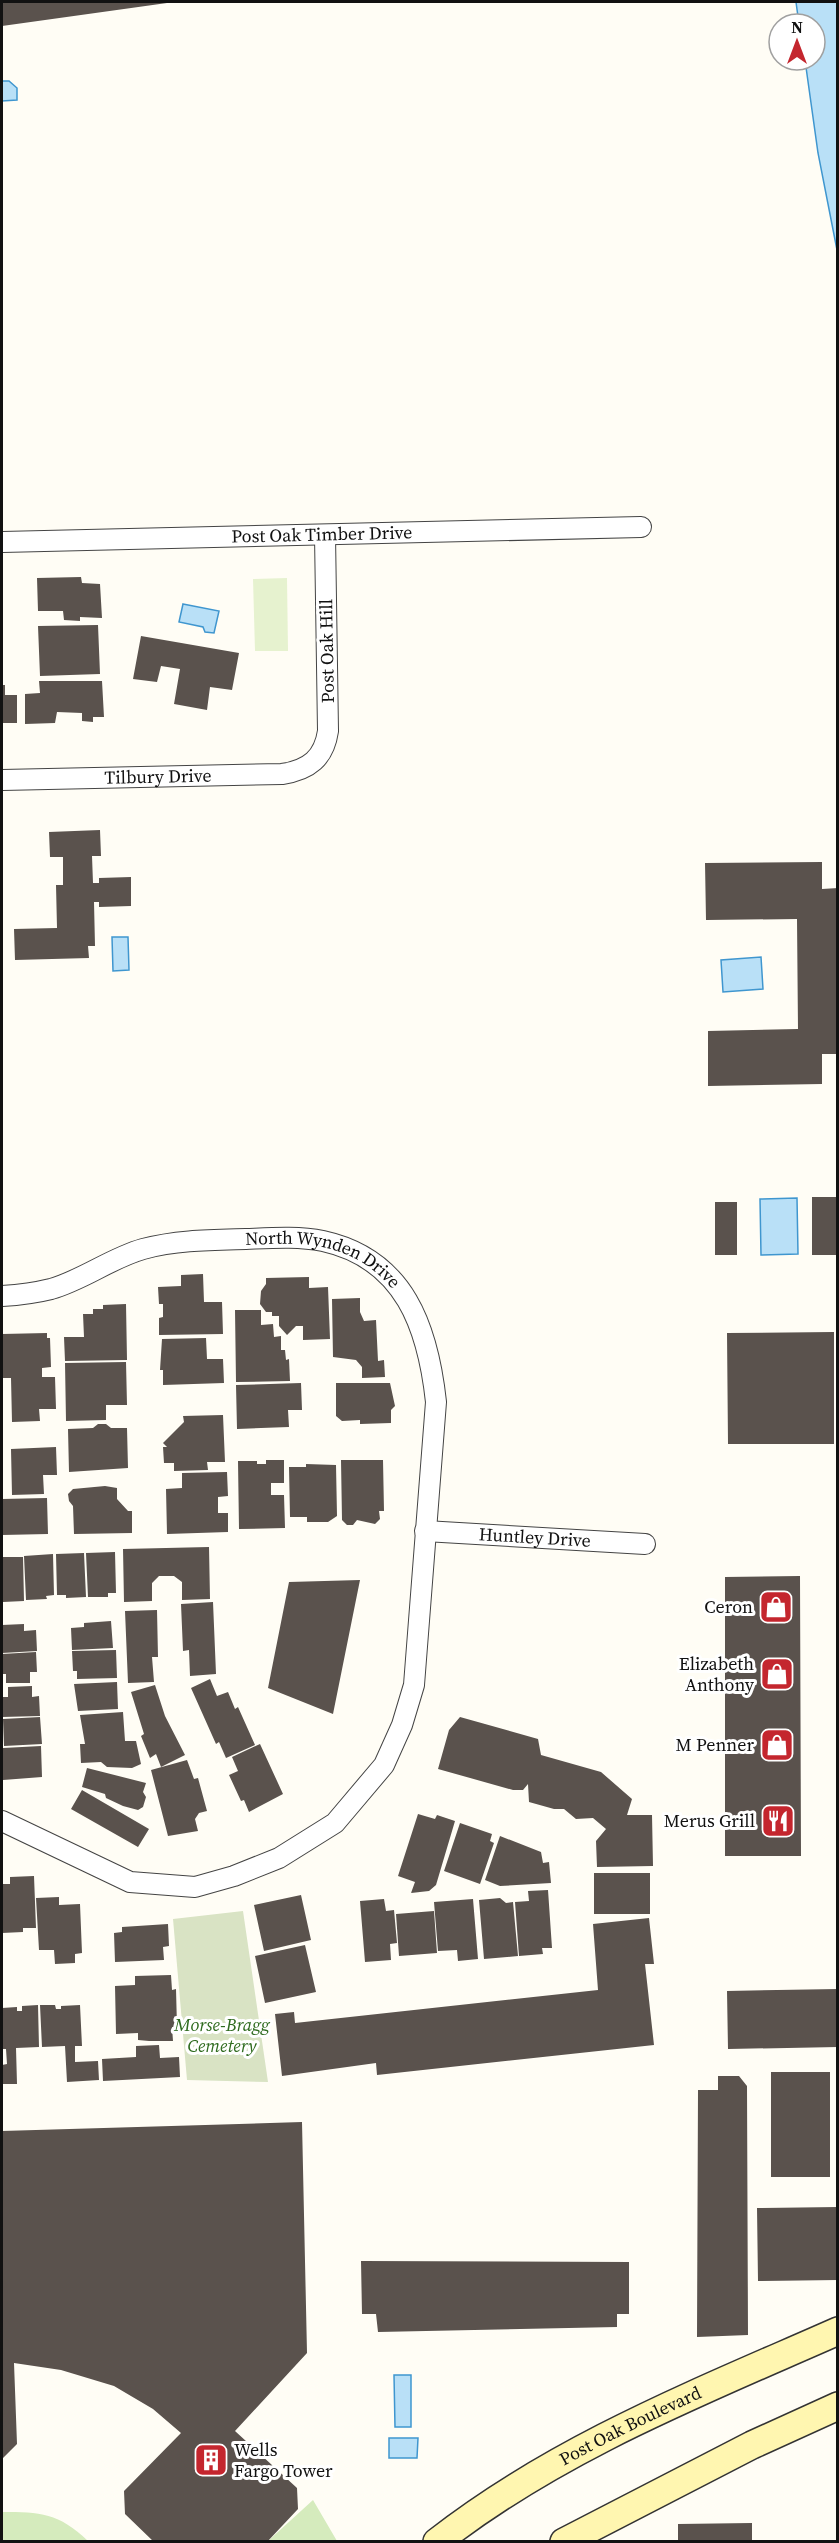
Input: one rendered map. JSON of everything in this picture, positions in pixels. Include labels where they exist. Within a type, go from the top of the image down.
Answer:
[{"type":"main road","name":"Post Oak Boulevard","points":[[437,2541],[523,2482],[623,2426],[837,2331]]},
{"type":"main road","points":[[564,2541],[752,2445],[837,2406]]},
{"type":"street","name":"Post Oak Timber Drive","points":[[2,542],[641,527]]},
{"type":"street","name":"Post Oak Hill","points":[[313,762],[321,755],[327,731],[326,535]]},
{"type":"street","name":"Tilbury Drive","points":[[2,780],[282,774],[304,769],[313,762]]},
{"type":"street","name":"North Wynden Drive","points":[[2,1296],[52,1288],[140,1250],[181,1241],[285,1238],[322,1241],[354,1251],[383,1270],[402,1291],[415,1312],[431,1359],[436,1402],[414,1685],[402,1725],[384,1765],[335,1823],[279,1858],[234,1876],[195,1887],[130,1882],[2,1821]]},
{"type":"street","name":"Huntley Drive","points":[[425,1531],[645,1544]]},
{"type":"green space","points":[[287,578],[288,651],[255,651],[253,579]]},
{"type":"green space","name":"Morse-Bragg Cemetery","points":[[243,1911],[268,2082],[187,2080],[173,1919]]},
{"type":"green space","points":[[313,2500],[337,2541],[268,2541]]},
{"type":"green space","points":[[2,2512],[48,2516],[68,2525],[88,2541],[2,2541]]},
{"type":"water","points":[[796,2],[837,2],[837,250],[818,153],[807,72],[827,72],[827,12],[797,12]]},
{"type":"water","points":[[2,81],[9,81],[17,88],[17,100],[2,101]]},
{"type":"water","points":[[183,604],[219,611],[214,633],[205,632],[203,627],[179,622]]},
{"type":"water","points":[[112,937],[128,937],[129,970],[113,971]]},
{"type":"water","points":[[761,957],[763,989],[723,992],[721,960]]},
{"type":"water","points":[[797,1198],[798,1254],[761,1255],[760,1199]]},
{"type":"water","points":[[394,2375],[411,2375],[411,2427],[395,2427]]},
{"type":"water","points":[[389,2438],[418,2438],[417,2458],[389,2458]]},
{"type":"building","points":[[2,2],[167,2],[167,3],[2,26]]},
{"type":"building","points":[[81,577],[82,583],[100,584],[102,618],[80,617],[80,621],[64,620],[63,611],[38,611],[37,578]]},
{"type":"building","points":[[98,625],[100,674],[40,676],[38,626]]},
{"type":"building","points":[[141,636],[239,653],[232,690],[210,687],[207,710],[174,704],[180,669],[161,666],[157,682],[133,679]]},
{"type":"building","points":[[39,681],[102,681],[104,717],[93,717],[93,722],[82,721],[82,713],[57,712],[55,723],[25,724],[25,694],[40,693]]},
{"type":"building","points":[[2,685],[5,685],[5,695],[17,695],[17,723],[2,723]]},
{"type":"building","points":[[100,830],[101,856],[92,856],[93,883],[99,883],[99,878],[131,877],[131,906],[99,907],[99,902],[94,902],[95,946],[88,946],[89,958],[15,960],[14,929],[57,928],[56,885],[63,885],[63,857],[50,857],[49,832]]},
{"type":"building","points":[[822,862],[822,889],[838,888],[838,1054],[822,1054],[822,1084],[708,1086],[708,1031],[798,1029],[797,919],[706,920],[705,863]]},
{"type":"building","points":[[812,1197],[837,1197],[837,1255],[812,1255]]},
{"type":"building","points":[[715,1202],[737,1202],[737,1255],[715,1255]]},
{"type":"building","points":[[203,1274],[204,1302],[222,1302],[223,1334],[159,1335],[159,1318],[163,1317],[163,1304],[159,1304],[158,1287],[181,1286],[181,1275]]},
{"type":"building","points":[[309,1277],[309,1288],[328,1287],[330,1339],[303,1340],[303,1326],[296,1326],[287,1335],[279,1326],[279,1316],[272,1316],[272,1312],[266,1312],[260,1304],[261,1291],[266,1284],[266,1278]]},
{"type":"building","points":[[360,1298],[360,1312],[364,1321],[376,1320],[378,1361],[384,1360],[385,1377],[362,1378],[362,1367],[356,1360],[333,1357],[332,1299]]},
{"type":"building","points":[[126,1304],[127,1360],[65,1361],[64,1337],[84,1337],[83,1314],[93,1314],[93,1309],[103,1309],[103,1305]]},
{"type":"building","points":[[235,1310],[261,1310],[261,1325],[273,1324],[274,1337],[281,1336],[281,1350],[285,1350],[286,1360],[289,1359],[290,1381],[236,1382]]},
{"type":"building","points":[[834,1332],[834,1444],[728,1444],[727,1333]]},
{"type":"building","points":[[47,1333],[47,1338],[50,1338],[51,1367],[42,1368],[42,1377],[55,1377],[56,1409],[39,1409],[40,1421],[12,1422],[11,1378],[2,1378],[2,1334]]},
{"type":"building","points":[[206,1338],[207,1359],[223,1359],[224,1383],[163,1385],[163,1370],[160,1370],[162,1339]]},
{"type":"building","points":[[126,1362],[127,1405],[106,1405],[106,1420],[66,1421],[65,1363]]},
{"type":"building","points":[[301,1383],[302,1410],[288,1410],[289,1427],[237,1429],[236,1385]]},
{"type":"building","points":[[336,1383],[390,1383],[395,1406],[391,1410],[391,1423],[360,1424],[360,1420],[342,1421],[336,1416]]},
{"type":"building","points":[[223,1415],[225,1462],[207,1462],[208,1470],[174,1471],[174,1463],[164,1463],[163,1447],[167,1447],[163,1443],[184,1422],[183,1416]]},
{"type":"building","points":[[98,1424],[106,1424],[111,1428],[127,1428],[128,1468],[69,1472],[68,1429],[93,1428]]},
{"type":"building","points":[[56,1447],[57,1475],[43,1475],[44,1494],[12,1495],[11,1449]]},
{"type":"building","points":[[266,1460],[284,1460],[284,1483],[271,1483],[271,1495],[284,1495],[285,1528],[239,1529],[238,1461],[257,1461],[257,1464],[266,1464]]},
{"type":"building","points":[[341,1460],[383,1460],[384,1511],[379,1511],[380,1519],[375,1524],[357,1520],[353,1525],[347,1525],[342,1520]]},
{"type":"building","points":[[306,1464],[336,1465],[337,1516],[328,1522],[307,1522],[307,1517],[290,1517],[289,1467],[306,1467]]},
{"type":"building","points":[[227,1472],[228,1496],[218,1497],[218,1513],[228,1513],[228,1532],[167,1534],[166,1489],[182,1488],[182,1473]]},
{"type":"building","points":[[105,1486],[117,1488],[117,1499],[128,1511],[132,1511],[132,1533],[74,1534],[73,1506],[68,1494],[73,1489]]},
{"type":"building","points":[[47,1498],[48,1534],[2,1535],[2,1499]]},
{"type":"building","points":[[209,1547],[210,1599],[182,1600],[182,1582],[174,1576],[159,1576],[152,1583],[152,1601],[124,1602],[123,1549]]},
{"type":"building","points":[[115,1552],[116,1593],[108,1593],[108,1597],[88,1597],[86,1553]]},
{"type":"building","points":[[84,1553],[86,1597],[66,1598],[66,1595],[57,1595],[56,1554]]},
{"type":"building","points":[[53,1554],[54,1595],[46,1596],[47,1599],[26,1600],[24,1556]]},
{"type":"building","points":[[2,1557],[23,1557],[24,1601],[3,1602]]},
{"type":"building","points":[[800,1576],[801,1856],[725,1856],[725,1577]]},
{"type":"building","points":[[360,1580],[333,1714],[268,1688],[289,1582]]},
{"type":"building","points":[[213,1602],[216,1674],[190,1676],[189,1650],[183,1651],[181,1604]]},
{"type":"building","points":[[157,1610],[158,1657],[152,1657],[154,1682],[128,1683],[125,1611]]},
{"type":"building","points":[[111,1621],[113,1648],[72,1650],[71,1628],[84,1627],[84,1623]]},
{"type":"building","points":[[24,1624],[24,1631],[36,1630],[37,1651],[2,1653],[2,1625]]},
{"type":"building","points":[[116,1650],[117,1678],[77,1679],[77,1671],[73,1671],[72,1651]]},
{"type":"building","points":[[36,1652],[37,1672],[30,1672],[30,1683],[6,1683],[6,1674],[2,1674],[2,1654]]},
{"type":"building","points":[[210,1679],[217,1696],[228,1692],[235,1709],[238,1707],[255,1745],[226,1758],[219,1742],[216,1744],[191,1688]]},
{"type":"building","points":[[117,1682],[118,1709],[78,1711],[74,1684]]},
{"type":"building","points":[[155,1685],[165,1716],[185,1755],[161,1767],[156,1754],[150,1758],[141,1736],[144,1734],[131,1692]]},
{"type":"building","points":[[32,1686],[32,1697],[39,1696],[40,1716],[2,1717],[2,1697],[8,1697],[8,1687]]},
{"type":"building","points":[[123,1712],[125,1741],[136,1741],[141,1764],[132,1768],[107,1767],[101,1762],[81,1763],[80,1744],[85,1744],[80,1715]]},
{"type":"building","points":[[40,1717],[42,1744],[4,1746],[3,1719]]},
{"type":"building","points":[[460,1717],[538,1739],[541,1755],[601,1772],[632,1799],[627,1815],[652,1815],[653,1866],[597,1867],[596,1841],[606,1829],[593,1818],[576,1819],[564,1809],[554,1809],[529,1802],[528,1784],[523,1790],[513,1790],[438,1769],[449,1730]]},
{"type":"building","points":[[260,1744],[283,1794],[249,1812],[244,1800],[241,1801],[229,1775],[238,1771],[232,1757]]},
{"type":"building","points":[[41,1746],[42,1777],[3,1780],[3,1748]]},
{"type":"building","points":[[187,1760],[194,1779],[198,1778],[207,1811],[199,1813],[195,1819],[198,1831],[168,1836],[151,1770]]},
{"type":"building","points":[[87,1768],[146,1783],[143,1792],[146,1797],[143,1807],[138,1810],[123,1806],[106,1798],[105,1794],[82,1787]]},
{"type":"building","points":[[82,1790],[149,1829],[138,1847],[71,1809]]},
{"type":"building","points":[[418,1814],[435,1819],[437,1815],[455,1821],[436,1885],[429,1891],[411,1893],[415,1882],[398,1876]]},
{"type":"building","points":[[460,1823],[492,1834],[490,1841],[494,1843],[480,1884],[444,1871]]},
{"type":"building","points":[[500,1836],[541,1852],[543,1863],[549,1862],[551,1883],[500,1886],[485,1880]]},
{"type":"building","points":[[594,1873],[650,1873],[650,1914],[594,1914]]},
{"type":"building","points":[[34,1876],[36,1928],[23,1928],[23,1932],[2,1933],[2,1884],[10,1884],[10,1877]]},
{"type":"building","points":[[548,1890],[552,1948],[542,1948],[543,1954],[519,1956],[515,1902],[529,1901],[528,1891]]},
{"type":"building","points":[[301,1895],[311,1940],[264,1951],[254,1905]]},
{"type":"building","points":[[59,1897],[59,1905],[80,1904],[82,1953],[75,1954],[75,1963],[55,1964],[54,1950],[39,1950],[36,1898]]},
{"type":"building","points":[[500,1898],[506,1903],[513,1902],[518,1956],[484,1959],[479,1900]]},
{"type":"building","points":[[384,1899],[386,1911],[394,1910],[397,1943],[390,1944],[391,1960],[365,1962],[360,1901]]},
{"type":"building","points":[[473,1899],[478,1959],[458,1961],[457,1950],[438,1951],[434,1902]]},
{"type":"building","points":[[434,1911],[437,1953],[399,1956],[396,1914]]},
{"type":"building","points":[[649,1918],[654,1964],[645,1964],[654,2045],[377,2075],[376,2063],[282,2076],[275,2014],[294,2012],[295,2023],[598,1990],[593,1924]]},
{"type":"building","points":[[168,1924],[169,1946],[163,1947],[164,1960],[115,1962],[114,1933],[122,1932],[122,1927]]},
{"type":"building","points":[[305,1945],[316,1992],[265,2003],[255,1956]]},
{"type":"building","points":[[171,1975],[172,1990],[176,1989],[177,2027],[172,2027],[173,2041],[138,2040],[138,2033],[116,2034],[115,1986],[135,1985],[135,1976]]},
{"type":"building","points":[[838,1989],[838,2047],[728,2049],[727,1991]]},
{"type":"building","points":[[38,2005],[39,2047],[16,2048],[17,2084],[2,2084],[2,2065],[7,2064],[6,2049],[2,2049],[2,2008],[17,2007],[17,2011],[22,2011],[22,2006]]},
{"type":"building","points":[[40,2005],[55,2005],[56,2009],[61,2009],[61,2006],[80,2005],[82,2046],[75,2046],[75,2062],[98,2061],[99,2080],[67,2082],[65,2046],[42,2047]]},
{"type":"building","points":[[159,2045],[160,2058],[179,2057],[180,2077],[103,2081],[102,2059],[136,2057],[136,2046]]},
{"type":"building","points":[[771,2072],[830,2072],[830,2177],[771,2177]]},
{"type":"building","points":[[718,2076],[739,2076],[747,2086],[748,2335],[697,2337],[698,2090],[718,2090]]},
{"type":"building","points":[[302,2122],[307,2353],[235,2431],[297,2488],[298,2509],[267,2542],[154,2542],[125,2514],[124,2491],[181,2433],[153,2409],[114,2386],[61,2370],[14,2363],[17,2444],[2,2459],[2,2131]]},
{"type":"building","points":[[838,2207],[838,2280],[758,2281],[757,2208]]},
{"type":"building","points":[[361,2261],[629,2262],[629,2314],[617,2314],[617,2327],[378,2332],[376,2314],[362,2314]]},
{"type":"building","points":[[752,2523],[752,2542],[678,2542],[678,2524]]},
{"type":"place","name":"Ceron","points":[[776,1607]]},
{"type":"place","name":"Elizabeth Anthony","points":[[777,1674]]},
{"type":"place","name":"M Penner","points":[[777,1745]]},
{"type":"place","name":"Merus Grill","points":[[778,1821]]},
{"type":"place","name":"Wells Fargo Tower","points":[[211,2460]]}]
